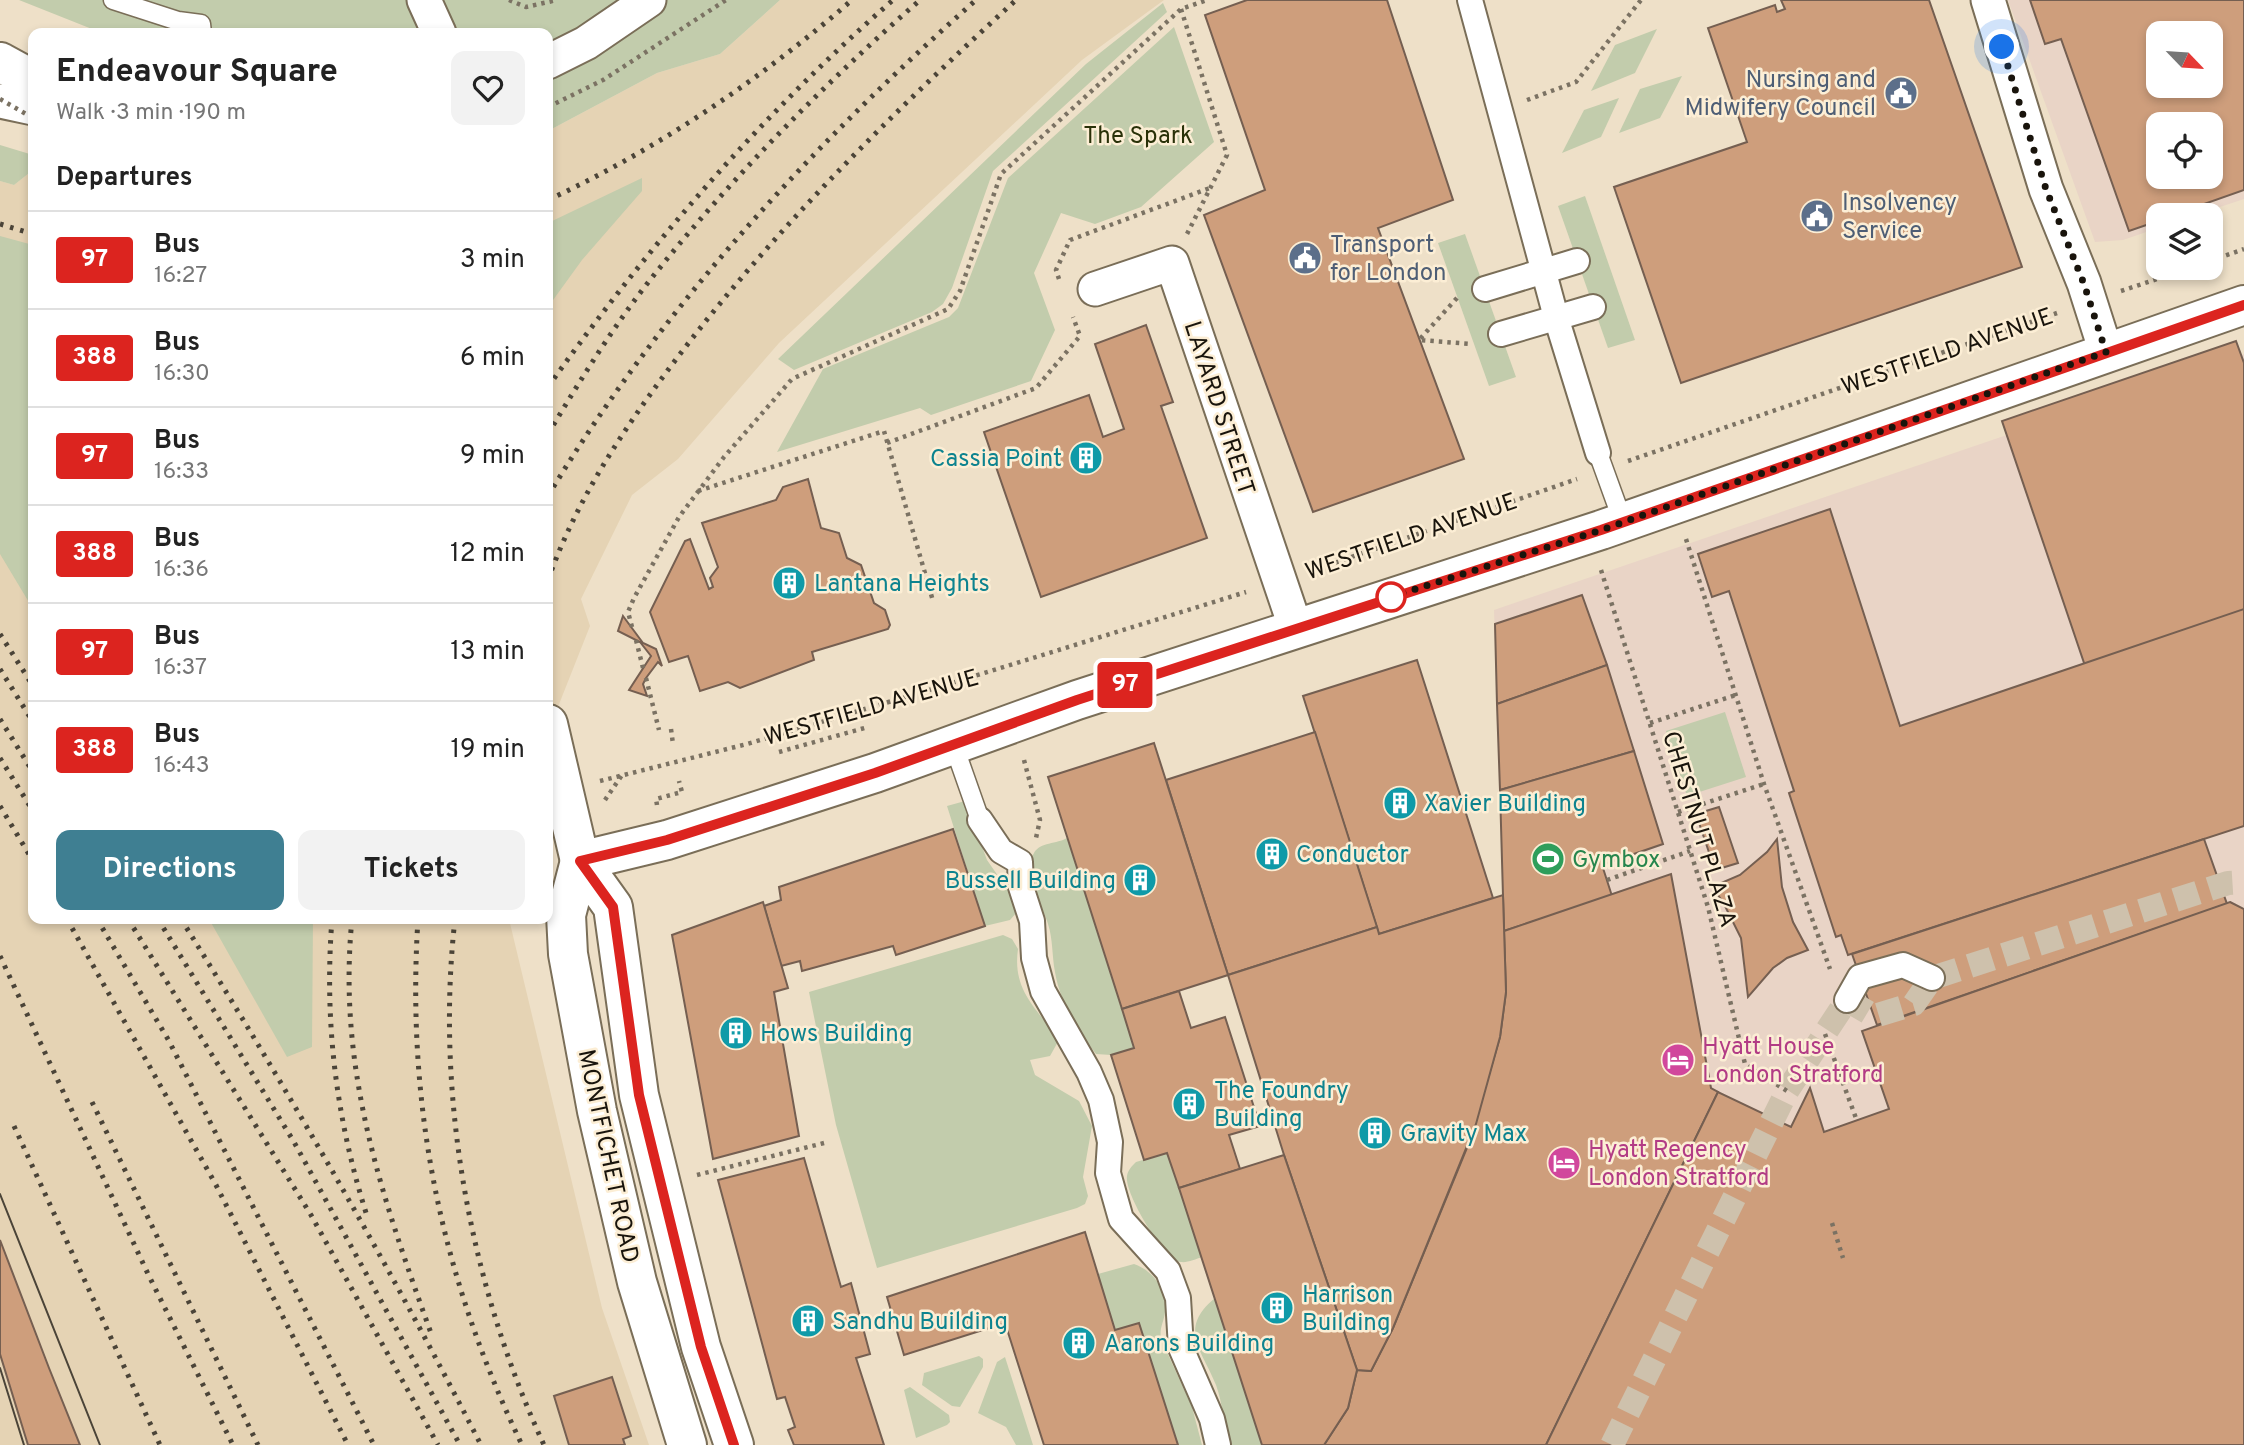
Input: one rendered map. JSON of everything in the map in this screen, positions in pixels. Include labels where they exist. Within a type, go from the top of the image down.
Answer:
[{"type":"street","points":[[424,0],[437,28]]},
{"type":"street","points":[[553,60],[586,43],[649,0]]},
{"type":"street","points":[[1470,0],[1556,317],[1601,461]]},
{"type":"street","points":[[1988,0],[2046,189],[2090,302],[2106,352]]},
{"type":"street","points":[[0,62],[28,76]]},
{"type":"street","points":[[0,100],[28,107]]},
{"type":"street","points":[[1485,289],[1577,261]]},
{"type":"street","points":[[1076,297],[1172,263]]},
{"type":"street","name":"LAYARD STREET","points":[[1172,263],[1296,629]]},
{"type":"street","name":"WESTFIELD AVENUE","points":[[580,861],[667,840],[954,746],[1077,700],[1623,522],[2244,305]]},
{"type":"street","points":[[1501,334],[1593,307]]},
{"type":"street","name":"MONTFICHET ROAD","points":[[553,748],[580,861],[613,907],[639,1095],[697,1334],[734,1445]]},
{"type":"street","points":[[980,820],[1001,851],[1020,862],[1021,887],[1032,921],[1034,958],[1043,991],[1089,1072],[1101,1100],[1110,1142],[1108,1173],[1121,1219],[1168,1271],[1178,1298],[1181,1348],[1212,1419],[1218,1445]]},
{"type":"street","name":"MONTFICHET ROAD","points":[[580,861],[566,915],[568,954],[592,1087],[636,1282],[687,1445]]},
{"type":"street","points":[[1847,1000],[1860,977],[1903,965],[1932,978]]},
{"type":"lane","points":[[113,0],[178,21],[201,24],[201,28]]},
{"type":"lane","points":[[1601,461],[1623,522]]},
{"type":"lane","points":[[954,746],[980,820]]},
{"type":"path","points":[[509,0],[526,7],[557,0]]},
{"type":"path","points":[[553,105],[603,80],[726,0]]},
{"type":"path","points":[[632,627],[628,612],[634,598],[697,491],[792,379],[948,310],[960,291],[1001,174],[1181,9],[1208,0]]},
{"type":"path","points":[[1500,109],[1576,82],[1641,0]]},
{"type":"path","points":[[1172,263],[1227,155],[1181,9]]},
{"type":"path","points":[[0,100],[28,115]]},
{"type":"path","points":[[887,443],[1036,388],[1080,336],[1076,297],[1056,270],[1070,240],[1210,188]]},
{"type":"path","points":[[2223,256],[2244,249]]},
{"type":"path","name":"WESTFIELD AVENUE","points":[[622,774],[747,744],[1279,581],[1601,461],[2155,280]]},
{"type":"path","points":[[1458,298],[1419,340],[1474,344]]},
{"type":"path","points":[[697,491],[884,431],[933,601]]},
{"type":"path","points":[[1682,528],[1764,784],[1831,972],[1847,1000]]},
{"type":"path","name":"CHESTNUT PLAZA","points":[[1596,560],[1708,907],[1745,1064],[1787,1091]]},
{"type":"path","points":[[636,640],[643,668]]},
{"type":"path","points":[[646,678],[659,730]]},
{"type":"path","points":[[1650,723],[1736,695]]},
{"type":"path","points":[[779,752],[855,728],[868,727]]},
{"type":"path","points":[[671,729],[673,744]]},
{"type":"path","points":[[1020,862],[1036,839],[1040,820],[1024,760]]},
{"type":"path","points":[[658,808],[656,799],[682,792],[679,780]]},
{"type":"path","points":[[1678,812],[1764,784]]},
{"type":"path","points":[[1607,880],[1690,851]]},
{"type":"path","points":[[1825,1034],[1857,1121]]},
{"type":"path","points":[[692,1176],[828,1142]]},
{"type":"path","points":[[1832,1223],[1843,1258]]},
{"type":"shaded area","points":[[780,0],[1164,0],[1082,60],[779,343],[678,459],[632,495],[581,599],[590,626],[553,719],[553,128],[657,73],[720,54]]},
{"type":"shaded area","points":[[2008,0],[2244,0],[2244,199],[2223,206],[2223,203],[2146,203],[2146,232],[2123,240],[2095,242]]},
{"type":"shaded area","points":[[28,174],[28,924],[510,924],[602,1308],[649,1445],[0,1445],[0,181],[14,185]]},
{"type":"shaded area","points":[[2244,354],[2244,1445],[1324,1445],[1409,1292],[1469,1143],[1506,992],[1494,610]]},
{"type":"green space","points":[[19,0],[780,0],[720,54],[657,73],[553,128],[553,28],[89,28]]},
{"type":"green space","points":[[1163,3],[1167,12],[993,171],[952,288],[943,304],[932,312],[794,370],[778,359],[1086,64]]},
{"type":"green space","name":"The Spark","points":[[1174,27],[1214,142],[1141,207],[1095,224],[1061,213],[1034,273],[1055,330],[1031,381],[931,415],[920,408],[777,452],[823,369],[949,317],[958,308],[1008,178]]},
{"type":"green space","points":[[1657,29],[1635,73],[1591,91],[1615,45]]},
{"type":"green space","points":[[1682,76],[1660,118],[1619,133],[1640,89]]},
{"type":"green space","points":[[1619,98],[1601,137],[1562,153],[1584,110]]},
{"type":"green space","points":[[0,145],[28,153],[28,174],[14,185],[0,181]]},
{"type":"green space","points":[[642,178],[642,191],[582,260],[553,300],[553,221]]},
{"type":"green space","points":[[1585,196],[1635,340],[1608,348],[1558,206]]},
{"type":"green space","points":[[1465,234],[1516,377],[1489,386],[1438,243]]},
{"type":"green space","points":[[0,236],[28,244],[28,601],[0,554]]},
{"type":"green space","points":[[1725,712],[1746,777],[1687,796],[1666,731]]},
{"type":"green space","points":[[965,801],[987,860],[1014,899],[1017,912],[1010,920],[985,926],[947,806]]},
{"type":"green space","points":[[1067,838],[1134,1048],[1111,1055],[1096,1054],[1065,1005],[1057,983],[1050,930],[1029,871],[1030,862],[1037,849]]},
{"type":"green space","points":[[212,924],[313,924],[312,1047],[287,1057]]},
{"type":"green space","points":[[1003,935],[1012,939],[1018,949],[1019,976],[1028,998],[1059,1040],[1050,1056],[1030,1060],[1035,1075],[1079,1101],[1092,1126],[1083,1177],[1088,1196],[1085,1204],[877,1268],[836,1125],[809,992]]},
{"type":"green space","points":[[1167,1153],[1202,1257],[1186,1262],[1174,1258],[1165,1250],[1146,1225],[1128,1184],[1127,1176],[1136,1162]]},
{"type":"green space","points":[[1134,1264],[1153,1276],[1164,1296],[1161,1339],[1192,1407],[1202,1445],[1178,1445],[1139,1324],[1115,1330],[1098,1274]]},
{"type":"green space","points":[[1215,1298],[1262,1445],[1228,1445],[1218,1392],[1200,1351],[1195,1330],[1197,1320]]},
{"type":"green space","points":[[979,1356],[983,1359],[983,1367],[960,1407],[952,1406],[922,1385],[924,1373]]},
{"type":"green space","points":[[1005,1357],[1033,1445],[1016,1445],[1006,1427],[978,1413],[997,1362]]},
{"type":"green space","points":[[910,1387],[949,1415],[950,1422],[916,1438],[904,1390]]},
{"type":"building","name":"Transport for London","points":[[1247,0],[1387,0],[1453,200],[1378,228],[1464,459],[1313,512],[1204,215],[1265,190],[1205,15]]},
{"type":"building","points":[[1781,0],[1929,0],[2022,267],[1681,383],[1614,187],[1747,142],[1708,28],[1775,5],[1777,12],[1785,9]]},
{"type":"building","points":[[2030,0],[2244,0],[2244,190],[2207,203],[2146,203],[2146,225],[2129,231],[2061,39],[2045,44]]},
{"type":"building","name":"Cassia Point","points":[[1146,325],[1173,402],[1161,406],[1207,538],[1041,597],[984,432],[1089,395],[1103,437],[1124,429],[1095,344]]},
{"type":"building","points":[[2236,341],[2244,363],[2244,797],[2141,831],[2002,421]]},
{"type":"building","name":"Lantana Heights","points":[[808,479],[821,528],[839,533],[847,558],[861,565],[874,603],[885,610],[890,625],[888,629],[812,652],[814,660],[740,688],[728,682],[700,691],[688,656],[669,662],[650,612],[685,541],[690,539],[709,589],[713,587],[710,578],[718,567],[702,523],[776,500],[783,487]]},
{"type":"building","points":[[1830,509],[1900,726],[2244,609],[2244,826],[1848,955],[1841,935],[1836,937],[1789,793],[1794,791],[1729,591],[1712,597],[1698,554]]},
{"type":"building","points":[[1582,595],[1607,665],[1497,704],[1495,624]]},
{"type":"building","points":[[623,616],[643,643],[656,649],[662,666],[658,662],[643,684],[647,696],[629,690],[651,656],[640,642],[618,631]]},
{"type":"building","name":"Xavier Building","points":[[1417,660],[1493,898],[1379,934],[1303,696]]},
{"type":"building","points":[[1607,665],[1634,751],[1500,790],[1497,704]]},
{"type":"building","name":"Conductor","points":[[1315,732],[1377,927],[1228,975],[1166,780]]},
{"type":"building","name":"Bussell Building","points":[[1154,743],[1228,975],[1122,1009],[1048,777]]},
{"type":"building","points":[[1634,751],[1663,844],[1602,865],[1612,896],[1504,931],[1500,790]]},
{"type":"building","points":[[1719,807],[1738,863],[1715,870],[1696,814]]},
{"type":"building","name":"Hows Building","points":[[953,829],[985,926],[896,955],[893,946],[802,971],[800,961],[781,966],[764,906],[781,900],[779,887]]},
{"type":"building","points":[[1777,839],[1782,887],[1793,922],[1808,950],[1787,958],[1773,968],[1748,997],[1741,938],[1723,902],[1712,887],[1740,875],[1767,852]]},
{"type":"building","points":[[2204,839],[2227,904],[1877,1025],[1852,954]]},
{"type":"building","points":[[1671,874],[1711,1088],[1718,1092],[1546,1445],[1324,1445],[1348,1408],[1357,1370],[1371,1371],[1393,1328],[1469,1143],[1500,1037],[1506,992],[1504,931]]},
{"type":"building","name":"Gravity Max","points":[[1503,895],[1506,992],[1500,1037],[1476,1124],[1393,1328],[1371,1371],[1357,1370],[1284,1155],[1228,975],[1377,927],[1379,934]]},
{"type":"building","name":"Hows Building","points":[[763,902],[788,988],[774,992],[799,1136],[713,1159],[672,935]]},
{"type":"building","points":[[2230,902],[2244,909],[2244,1445],[1546,1445],[1718,1092],[1791,1127],[1810,1088],[1824,1132],[1889,1109],[1862,1031]]},
{"type":"building","name":"The Foundry Building","points":[[1179,991],[1191,1028],[1225,1017],[1260,1126],[1229,1135],[1240,1169],[1179,1188],[1167,1153],[1144,1160],[1111,1055],[1134,1048],[1122,1009]]},
{"type":"building","name":"Harrison Building","points":[[1284,1155],[1357,1370],[1348,1408],[1324,1445],[1262,1445],[1179,1188]]},
{"type":"building","name":"Sandhu Building","points":[[804,1158],[841,1287],[851,1283],[870,1354],[856,1358],[884,1445],[794,1445],[788,1430],[795,1427],[785,1397],[777,1399],[718,1180]]},
{"type":"building","name":"Aarons Building","points":[[1085,1232],[1115,1330],[1139,1323],[1178,1445],[1044,1445],[1005,1323],[904,1355],[887,1297]]},
{"type":"building","points":[[0,1240],[80,1445],[28,1445],[0,1354]]},
{"type":"building","points":[[612,1377],[631,1436],[623,1439],[625,1445],[569,1445],[554,1396]]},
{"type":"tunnel","points":[[1612,1445],[1787,1091],[1847,1000],[1874,1016],[1914,1004],[1932,978],[2228,883],[2244,882]]},
{"type":"tram line","points":[[0,1194],[100,1445]]},
{"type":"tram line","points":[[0,1368],[24,1445]]},
{"type":"railway","points":[[553,198],[669,135],[745,85],[852,0]]},
{"type":"railway","points":[[553,380],[626,283],[709,183],[798,89],[893,0]]},
{"type":"railway","points":[[553,426],[639,294],[684,238],[781,132],[849,64],[920,0]]},
{"type":"railway","points":[[553,488],[639,360],[743,232],[856,112],[976,0]]},
{"type":"railway","points":[[553,567],[586,495],[617,442],[710,316],[835,175],[924,86],[1016,0]]},
{"type":"railway","points":[[0,224],[28,232]]},
{"type":"railway","points":[[0,634],[28,678]]},
{"type":"railway","points":[[0,669],[28,714]]},
{"type":"railway","points":[[0,719],[28,764]]},
{"type":"railway","points":[[0,758],[28,803]]},
{"type":"railway","points":[[0,806],[28,853]]},
{"type":"railway","points":[[70,924],[216,1185],[348,1445]]},
{"type":"railway","points":[[100,924],[169,1041],[374,1445]]},
{"type":"railway","points":[[131,924],[311,1215],[438,1445]]},
{"type":"railway","points":[[161,924],[294,1142],[460,1445]]},
{"type":"railway","points":[[184,924],[337,1179],[481,1445]]},
{"type":"railway","points":[[332,924],[330,995],[335,1070],[348,1145],[368,1219]]},
{"type":"railway","points":[[352,924],[349,974],[351,1028],[368,1132],[396,1233],[432,1336]]},
{"type":"railway","points":[[418,924],[418,1056],[424,1123],[435,1189],[450,1254],[470,1318],[522,1445]]},
{"type":"railway","points":[[455,924],[450,986],[450,1053],[464,1188],[478,1255],[496,1320],[518,1384],[544,1445]]},
{"type":"railway","points":[[0,956],[148,1274],[233,1445]]},
{"type":"railway","points":[[92,1102],[258,1445]]},
{"type":"railway","points":[[14,1126],[160,1445]]},
{"type":"bus line","name":"97","points":[[734,1445],[701,1347],[680,1271],[639,1095],[613,907],[580,861],[667,840],[875,773],[1077,700],[1601,530],[2244,305]]},
{"type":"place","name":"Nursing and Midwifery Council","points":[[1901,93]]},
{"type":"place","name":"Insolvency Service","points":[[1817,216]]},
{"type":"place","name":"Transport for London","points":[[1305,258]]},
{"type":"place","name":"Cassia Point","points":[[1086,458]]},
{"type":"place","name":"Lantana Heights","points":[[789,583]]},
{"type":"place","name":"Xavier Building","points":[[1400,803]]},
{"type":"place","name":"Conductor","points":[[1272,854]]},
{"type":"place","name":"Gymbox","points":[[1548,859]]},
{"type":"place","name":"Bussell Building","points":[[1140,880]]},
{"type":"place","name":"Hows Building","points":[[736,1033]]},
{"type":"place","name":"Hyatt House London Stratford","points":[[1678,1060]]},
{"type":"place","name":"The Foundry Building","points":[[1189,1104]]},
{"type":"place","name":"Gravity Max","points":[[1375,1133]]},
{"type":"place","name":"Hyatt Regency London Stratford","points":[[1564,1163]]},
{"type":"place","name":"Harrison Building","points":[[1277,1308]]},
{"type":"place","name":"Sandhu Building","points":[[808,1321]]},
{"type":"place","name":"Aarons Building","points":[[1079,1343]]},
{"type":"route","points":[[1391,597],[1601,530],[2106,352],[2084,284],[2046,189],[2002,47]]}]
